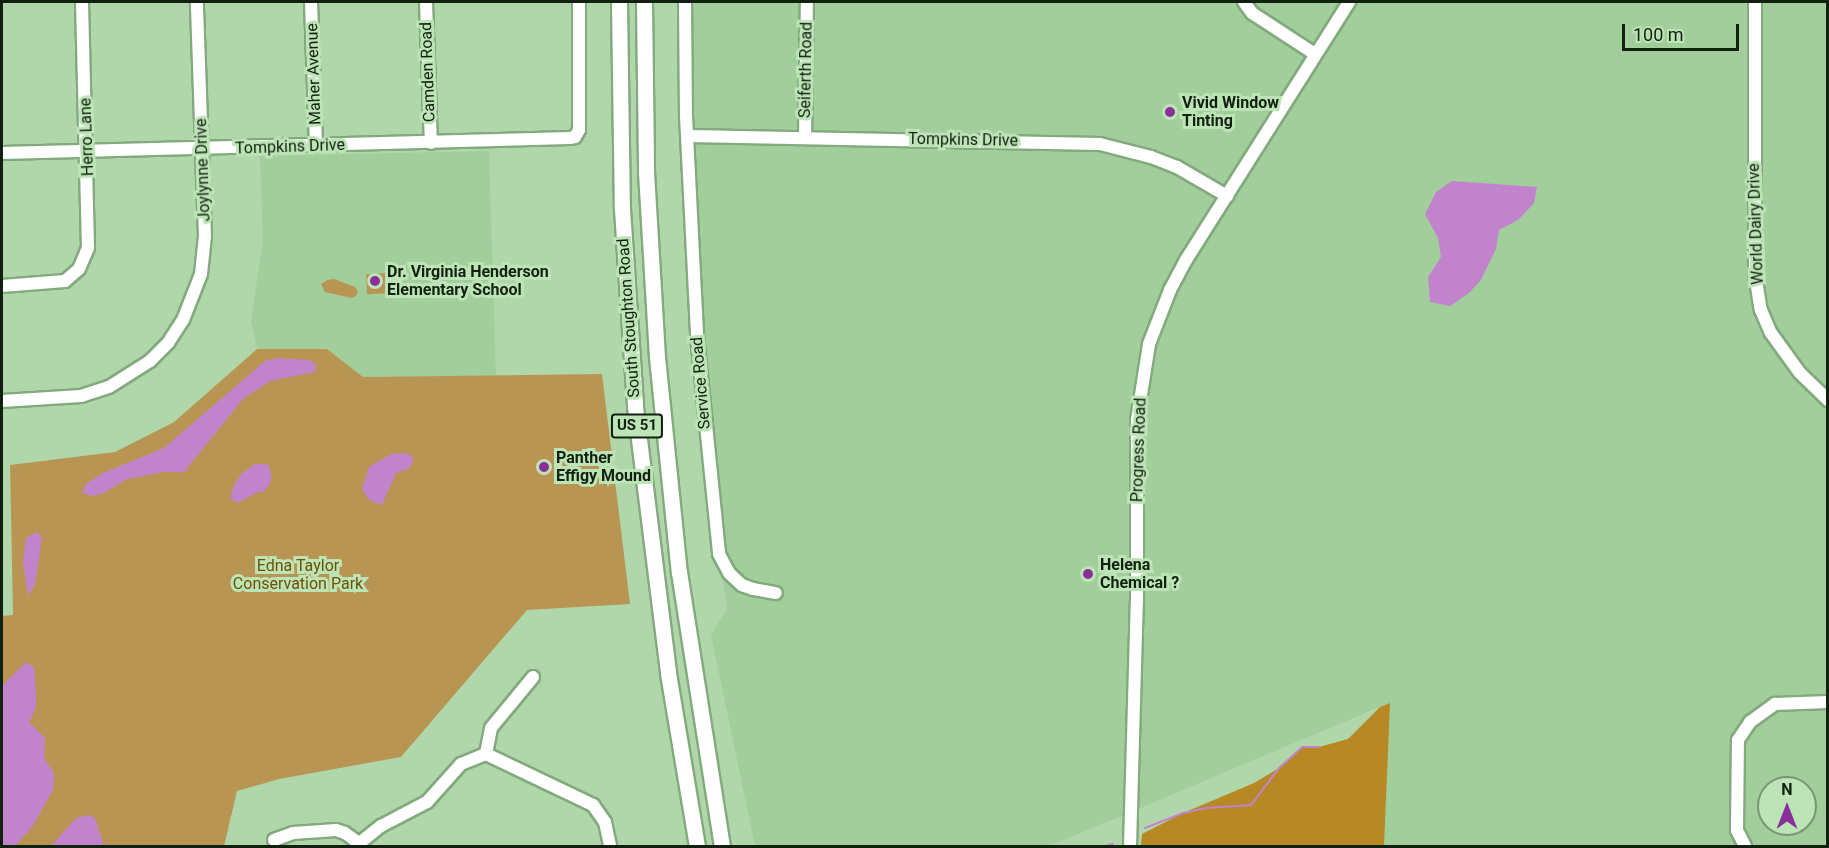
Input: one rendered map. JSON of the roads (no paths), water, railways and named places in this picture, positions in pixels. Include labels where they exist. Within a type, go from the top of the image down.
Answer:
[{"type":"main road","name":"South Stoughton Road","points":[[619,2],[621,198],[635,407],[668,673],[697,846]]},
{"type":"main road","name":"South Stoughton Road","points":[[645,2],[646,172],[657,357],[680,572],[722,846]]},
{"type":"street","name":"Herro Lane","points":[[2,286],[57,284],[78,271],[85,258],[89,236],[82,2]]},
{"type":"street","name":"Joylynne Drive","points":[[2,401],[81,396],[109,387],[141,369],[176,332],[193,297],[202,267],[205,236],[197,2]]},
{"type":"street","name":"Maher Avenue","points":[[311,2],[316,146]]},
{"type":"street","name":"Camden Road","points":[[426,2],[431,143]]},
{"type":"street","name":"Tompkins Drive","points":[[2,153],[563,140],[576,135],[579,114],[579,2]]},
{"type":"street","name":"Service Road","points":[[685,2],[688,136],[700,377],[719,554],[729,573],[742,585],[776,593]]},
{"type":"street","name":"Seiferth Road","points":[[805,138],[807,2]]},
{"type":"street","points":[[1244,2],[1252,13],[1316,54]]},
{"type":"street","name":"Progress Road","points":[[1130,846],[1137,601],[1138,407],[1145,360],[1160,312],[1186,260],[1349,2]]},
{"type":"street","name":"World Dairy Drive","points":[[1755,2],[1753,132],[1755,274],[1761,310],[1783,353],[1827,400]]},
{"type":"street","name":"Tompkins Drive","points":[[688,136],[1100,144],[1151,157],[1202,180],[1227,196]]},
{"type":"street","points":[[486,754],[491,728],[533,677]]},
{"type":"street","points":[[1745,846],[1737,830],[1738,740],[1750,722],[1775,704],[1827,702]]},
{"type":"street","points":[[274,840],[293,833],[336,830],[345,833],[358,845],[381,826],[427,802],[461,764],[486,754],[584,800],[597,809],[605,822],[610,846]]},
{"type":"waterway","points":[[1145,828],[1183,813],[1206,808],[1251,805],[1279,768],[1302,747],[1319,747]]},
{"type":"waterway","points":[[1106,846],[1113,844]]},
{"type":"place","name":"Vivid Window Tinting","points":[[1170,112]]},
{"type":"place","name":"Dr. Virginia Henderson Elementary School","points":[[375,281]]},
{"type":"place","name":"Panther Effigy Mound","points":[[544,467]]},
{"type":"place","name":"Helena Chemical ?","points":[[1088,574]]},
{"type":"park label","name":"Edna Taylor Conservation Park","points":[[298,575]]}]
